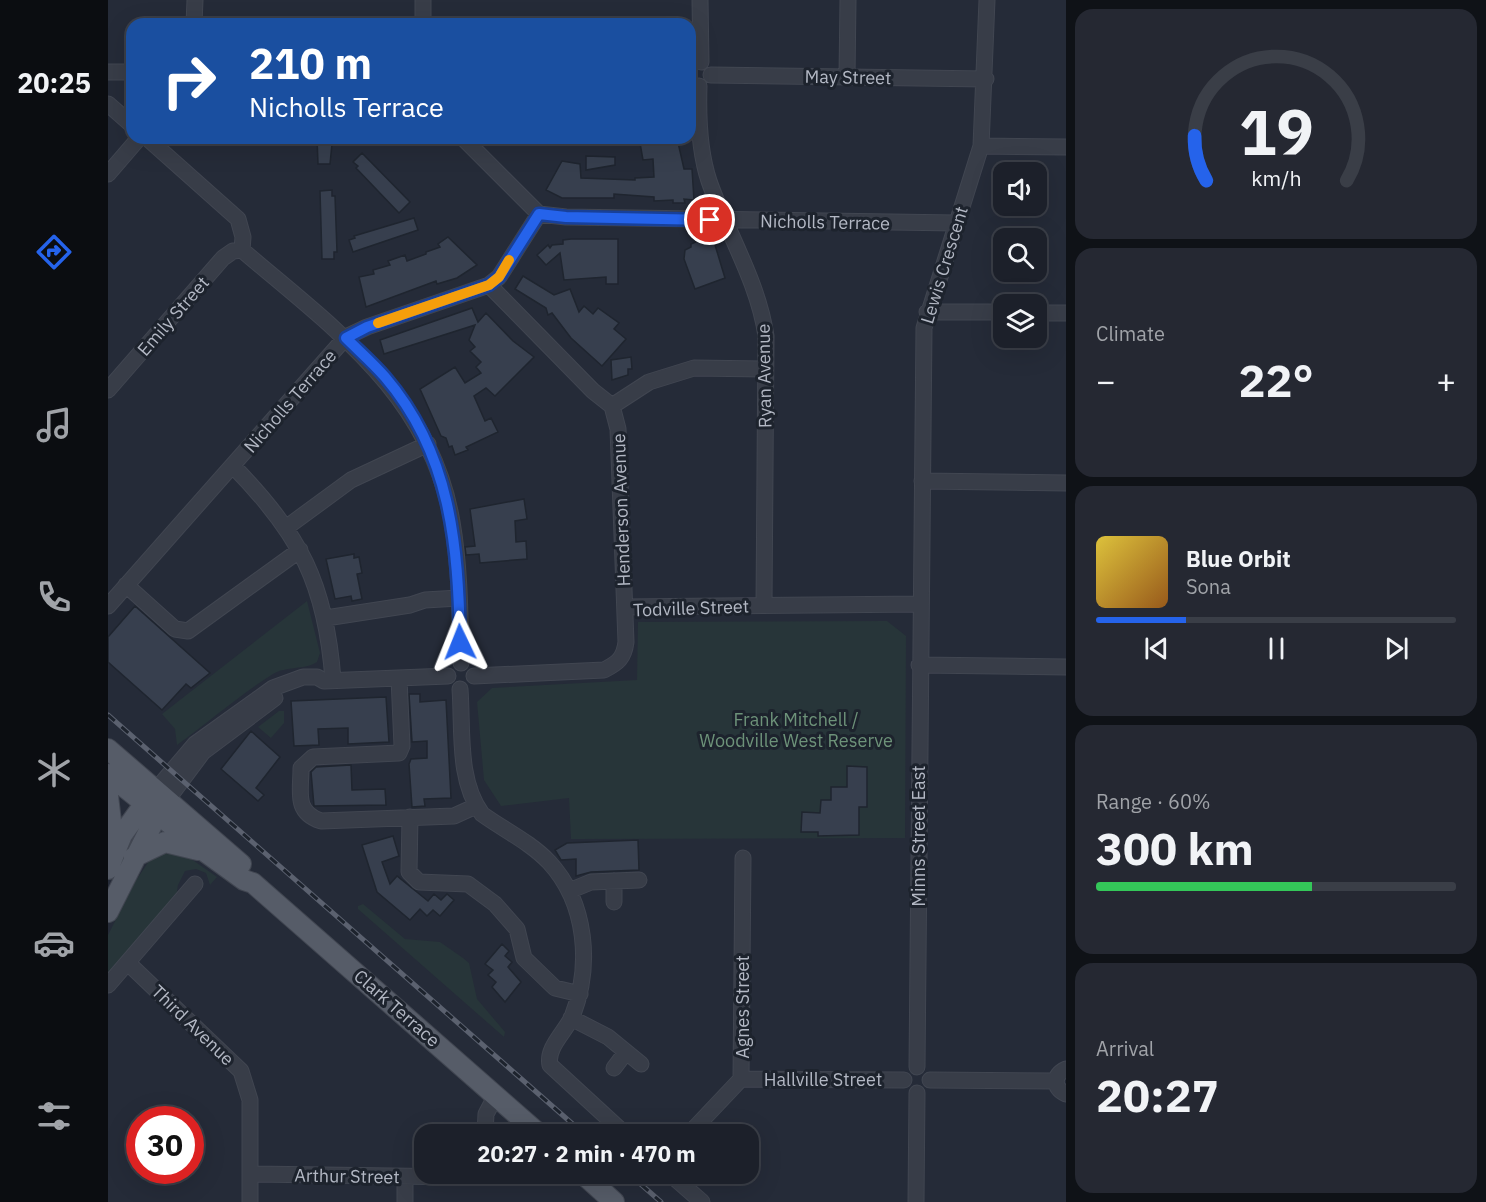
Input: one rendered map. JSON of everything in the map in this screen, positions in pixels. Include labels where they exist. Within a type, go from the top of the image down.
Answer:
[{"type":"main road","points":[[108,749],[157,801]]},
{"type":"main road","points":[[108,774],[157,801]]},
{"type":"main road","points":[[108,796],[112,830],[108,843]]},
{"type":"main road","points":[[108,912],[157,801]]},
{"type":"main road","points":[[108,869],[122,835],[157,801]]},
{"type":"main road","name":"Clark Terrace","points":[[157,801],[204,851],[244,880],[253,883],[528,1124]]},
{"type":"main road","name":"Clark Terrace","points":[[157,801],[251,874],[253,883]]},
{"type":"main road","points":[[134,857],[165,842],[181,845],[189,850],[204,851]]},
{"type":"main road","points":[[594,1184],[614,1202]]},
{"type":"street","points":[[194,18],[195,0]]},
{"type":"street","points":[[423,0],[423,18]]},
{"type":"street","points":[[696,52],[700,0]]},
{"type":"street","points":[[847,76],[848,0]]},
{"type":"street","name":"Lewis Crescent","points":[[921,604],[924,328],[927,312],[981,146],[986,79],[987,0]]},
{"type":"street","points":[[696,65],[709,67],[711,75],[708,83],[696,84]]},
{"type":"street","points":[[108,72],[126,72]]},
{"type":"street","name":"May Street","points":[[711,75],[986,79]]},
{"type":"street","name":"Ryan Avenue","points":[[696,100],[709,180],[761,309],[766,336],[764,605]]},
{"type":"street","points":[[108,104],[126,120]]},
{"type":"street","points":[[108,174],[134,144]]},
{"type":"street","points":[[154,144],[238,219],[243,237],[242,250],[346,338],[386,378],[428,444],[436,461],[452,519],[459,598],[461,663]]},
{"type":"street","points":[[469,144],[539,214],[499,277],[489,285],[593,391],[612,406],[649,382],[694,368],[765,369]]},
{"type":"street","points":[[981,146],[1066,147]]},
{"type":"street","name":"Nicholls Terrace","points":[[539,214],[566,217],[956,223]]},
{"type":"street","name":"Emily Street","points":[[108,390],[223,258],[233,251],[242,250]]},
{"type":"street","name":"Nicholls Terrace","points":[[108,606],[346,338],[367,327],[489,285]]},
{"type":"street","points":[[927,312],[993,312]]},
{"type":"street","points":[[1047,313],[1066,313]]},
{"type":"street","name":"Henderson Avenue","points":[[612,406],[618,429],[625,607]]},
{"type":"street","points":[[287,527],[351,480],[428,444]]},
{"type":"street","points":[[233,466],[287,527],[319,592],[326,618],[329,680]]},
{"type":"street","points":[[922,481],[1066,483]]},
{"type":"street","points":[[126,585],[176,629],[188,632],[300,550]]},
{"type":"street","points":[[326,618],[410,605],[425,600],[459,598]]},
{"type":"street","name":"Todville Street","points":[[474,676],[604,670],[618,663],[625,653],[625,607],[921,604]]},
{"type":"street","name":"Minns Street East","points":[[917,1067],[921,604]]},
{"type":"street","points":[[461,663],[469,666],[474,676],[470,685],[460,689],[452,686],[448,676],[451,668],[461,663]]},
{"type":"street","points":[[919,664],[1066,667]]},
{"type":"street","points":[[157,801],[185,765],[202,738],[281,683],[303,677],[329,680],[448,676]]},
{"type":"street","points":[[399,678],[402,746],[399,753],[313,757],[301,768],[301,807],[308,817],[321,821],[454,816],[476,806]]},
{"type":"street","points":[[460,689],[467,788],[476,806],[482,814],[550,863],[569,891],[579,920],[584,951],[580,994],[571,1018],[550,1053],[549,1059],[554,1070],[614,1124]]},
{"type":"street","points":[[410,817],[409,872],[419,882],[468,884],[495,904],[518,929],[524,958],[555,988],[580,994]]},
{"type":"street","name":"Agnes Street","points":[[698,1124],[741,1079],[743,858]]},
{"type":"street","points":[[569,891],[591,882],[639,880]]},
{"type":"street","points":[[614,881],[614,902]]},
{"type":"street","points":[[108,985],[195,884]]},
{"type":"street","name":"Third Avenue","points":[[128,963],[240,1071],[250,1100],[250,1202]]},
{"type":"street","points":[[571,1018],[608,1037],[641,1064]]},
{"type":"street","points":[[614,1068],[626,1052]]},
{"type":"street","points":[[917,1067],[926,1070],[930,1080],[927,1088],[917,1093],[909,1090],[904,1080],[907,1071],[917,1067]]},
{"type":"street","points":[[1066,1069],[1059,1073],[1056,1081],[1058,1088],[1066,1094]]},
{"type":"street","name":"Hallville Street","points":[[741,1079],[904,1080]]},
{"type":"street","points":[[930,1080],[1056,1081]]},
{"type":"street","points":[[916,1202],[917,1093]]},
{"type":"street","points":[[485,1124],[486,1113],[496,1095]]},
{"type":"street","name":"Arthur Street","points":[[250,1174],[414,1177]]},
{"type":"street","points":[[405,1177],[405,1202]]},
{"type":"street","points":[[682,1184],[702,1202]]},
{"type":"green space","points":[[307,601],[320,653],[317,662],[273,674],[177,745],[175,729],[162,714]]},
{"type":"green space","name":"Frank Mitchell / Woodville West Reserve","points":[[887,621],[906,636],[905,838],[571,839],[569,798],[501,806],[484,780],[477,702],[492,688],[637,680],[638,622]]},
{"type":"green space","points":[[279,711],[284,711],[284,723],[271,738],[258,727]]},
{"type":"green space","points":[[164,852],[184,854],[217,877],[210,885],[206,873],[196,869],[185,871],[178,885],[176,897],[108,974],[108,935],[135,882],[149,861]]},
{"type":"green space","points":[[363,904],[405,939],[440,942],[469,963],[477,999],[505,1032],[504,1037],[358,909],[358,906]]},
{"type":"building","points":[[317,144],[332,144],[330,164],[318,164]]},
{"type":"building","points":[[640,144],[678,144],[684,169],[692,169],[694,200],[684,199],[685,203],[673,203],[673,200],[654,201],[654,197],[614,194],[614,198],[562,198],[546,190],[562,161],[580,164],[581,178],[635,180],[635,178],[654,177],[653,159],[643,160]]},
{"type":"building","points":[[362,153],[410,202],[399,213],[356,168],[358,166],[353,162]]},
{"type":"building","points":[[586,156],[615,157],[615,165],[586,170]]},
{"type":"building","points":[[332,190],[332,196],[335,196],[337,252],[334,252],[334,259],[322,259],[320,191]]},
{"type":"building","points":[[414,218],[418,230],[353,252],[349,240],[355,238],[354,236]]},
{"type":"building","points":[[712,235],[725,278],[695,289],[684,259],[685,250],[691,247],[691,244]]},
{"type":"building","points":[[448,237],[477,265],[457,278],[437,284],[436,281],[366,307],[359,277],[374,274],[373,270],[390,265],[388,261],[405,255],[407,261],[426,254],[440,247],[438,244]]},
{"type":"building","points":[[618,239],[618,284],[606,284],[606,277],[564,280],[560,253],[546,265],[537,255],[548,245],[550,248],[552,245],[563,244],[563,240]]},
{"type":"building","points":[[523,276],[554,295],[570,289],[579,312],[584,306],[593,314],[598,308],[619,323],[614,329],[626,339],[602,366],[571,338],[552,313],[548,315],[546,308],[515,289]]},
{"type":"building","points":[[472,308],[478,322],[486,313],[513,341],[534,357],[495,396],[486,388],[474,396],[485,421],[491,418],[498,432],[466,447],[468,450],[455,455],[452,446],[449,447],[446,438],[441,436],[420,389],[455,367],[465,383],[481,373],[476,367],[481,362],[470,351],[475,347],[469,340],[475,325],[384,354],[380,340]]},
{"type":"building","points":[[631,357],[632,369],[628,369],[628,375],[612,380],[611,360]]},
{"type":"building","points":[[524,499],[527,519],[515,521],[516,542],[526,541],[527,559],[480,563],[479,554],[466,555],[465,547],[475,546],[470,509]]},
{"type":"building","points":[[354,554],[354,558],[359,557],[362,573],[357,574],[362,599],[352,601],[351,596],[335,599],[326,559]]},
{"type":"building","points":[[135,606],[210,673],[191,688],[186,684],[162,710],[108,662],[108,637]]},
{"type":"building","points":[[409,694],[420,694],[420,702],[446,700],[451,798],[424,799],[425,806],[412,807],[409,764],[411,759],[427,758],[427,741],[412,742]]},
{"type":"building","points":[[386,697],[389,742],[348,744],[348,728],[318,729],[319,745],[294,746],[291,701]]},
{"type":"building","points":[[251,731],[280,757],[256,788],[264,795],[258,801],[221,769]]},
{"type":"building","points":[[351,765],[352,790],[385,789],[386,805],[314,806],[311,772],[316,767]]},
{"type":"building","points":[[847,766],[867,767],[867,807],[859,807],[859,835],[818,836],[818,832],[801,832],[802,812],[820,813],[821,800],[831,800],[831,787],[847,787]]},
{"type":"building","points":[[393,836],[399,856],[382,862],[390,884],[397,876],[428,901],[434,894],[441,900],[447,894],[454,900],[440,916],[433,910],[427,916],[420,909],[410,920],[377,892],[362,845]]},
{"type":"building","points":[[638,840],[639,870],[591,872],[576,876],[576,859],[561,860],[555,850],[567,843]]},
{"type":"building","points":[[502,944],[509,951],[505,956],[512,962],[508,967],[521,982],[505,1002],[492,987],[496,982],[488,975],[493,970],[485,964]]},
{"type":"railway","points":[[108,715],[573,1124]]},
{"type":"railway","points":[[641,1184],[661,1202]]},
{"type":"slow traffic","points":[[378,323],[489,285],[499,277],[509,260]]},
{"type":"route","points":[[460,642],[456,549],[452,519],[436,461],[416,422],[386,378],[346,338],[367,327],[489,285],[499,277],[539,214],[566,217],[710,220]]}]
